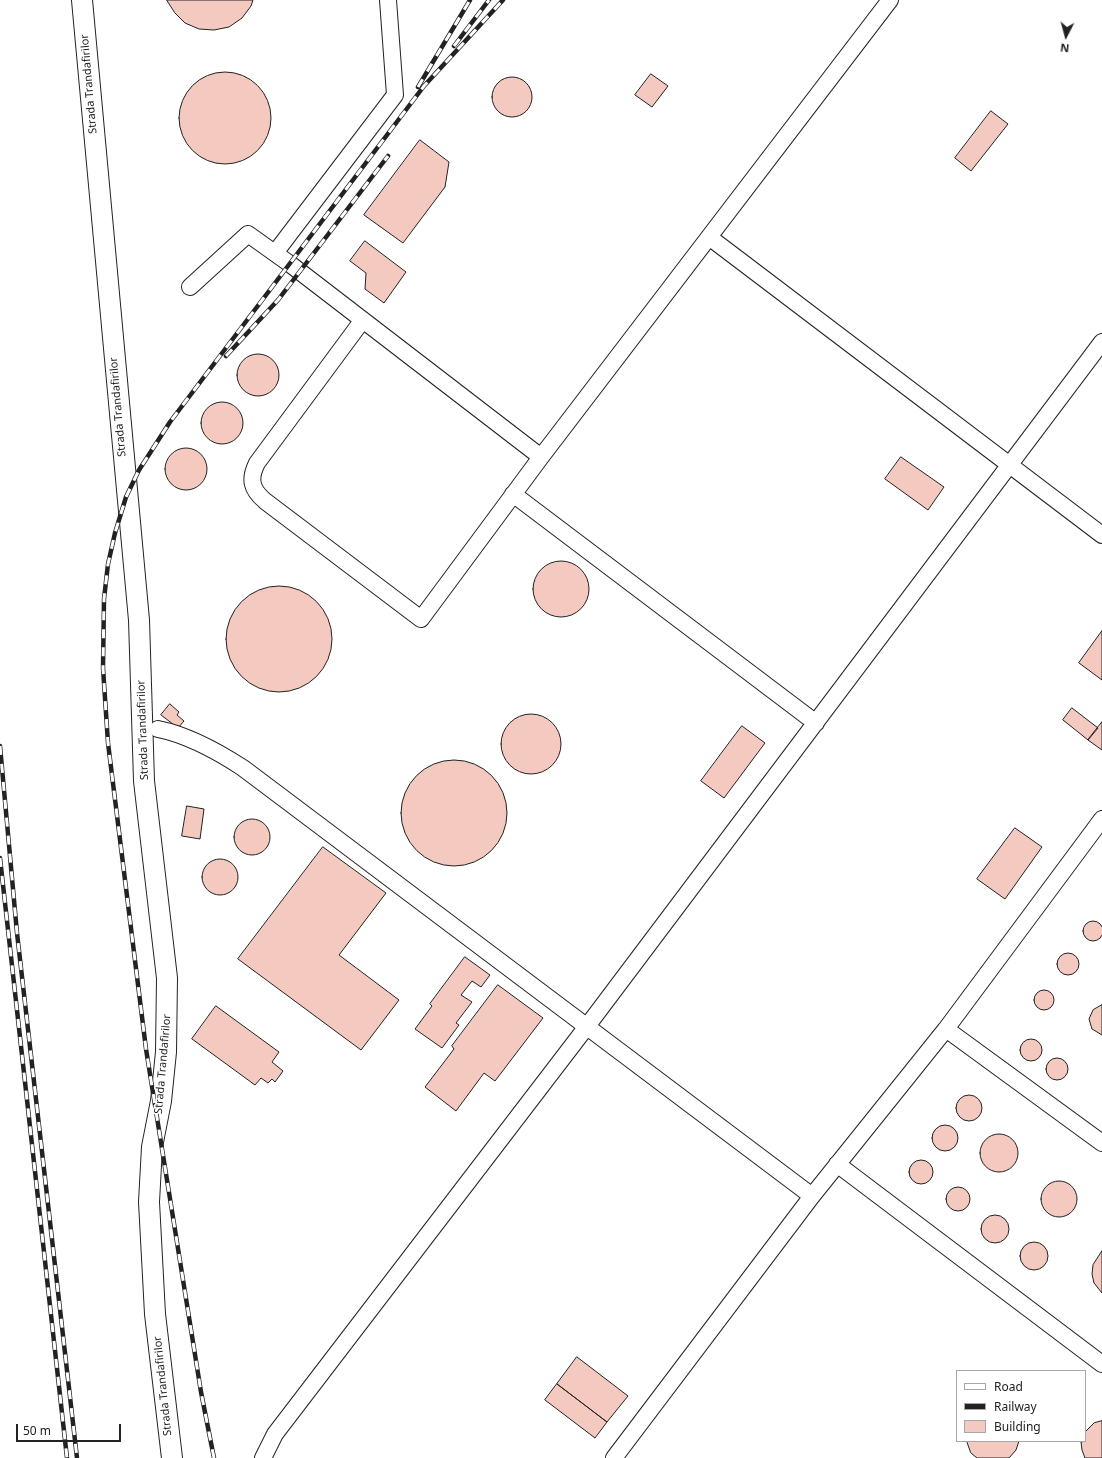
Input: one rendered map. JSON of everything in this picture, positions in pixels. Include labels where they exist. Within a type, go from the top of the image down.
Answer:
[{"type":"main road","name":"Strada Trandafirilor","points":[[82,0],[138,612],[144,781],[167,978],[166,1052],[161,1101],[152,1153],[149,1202],[155,1314],[172,1458]]},
{"type":"lane","points":[[274,253],[395,95],[388,0]]},
{"type":"lane","points":[[362,321],[257,462],[252,472],[251,481],[253,488],[258,494],[421,619],[541,457],[890,0]]},
{"type":"lane","points":[[190,287],[248,234],[541,457]]},
{"type":"lane","points":[[709,237],[1102,535]]},
{"type":"lane","points":[[262,1458],[275,1434],[588,1025],[1102,342]]},
{"type":"lane","points":[[513,494],[816,723]]},
{"type":"lane","points":[[158,729],[178,734],[221,754],[243,768],[588,1025],[812,1196]]},
{"type":"lane","points":[[614,1458],[812,1196],[946,1029],[1102,819]]},
{"type":"lane","points":[[946,1029],[1102,1143]]},
{"type":"lane","points":[[837,1164],[1102,1364]]},
{"type":"building","points":[[167,0],[253,0],[251,6],[242,18],[229,27],[214,30],[199,29],[185,23],[175,13]]},
{"type":"building","points":[[225,72],[242,76],[257,86],[267,101],[271,118],[267,135],[257,150],[242,160],[225,164],[208,160],[193,150],[183,135],[179,118],[183,101],[193,86],[208,76]]},
{"type":"building","points":[[651,74],[668,86],[652,107],[635,95]]},
{"type":"building","points":[[512,77],[520,79],[526,83],[530,89],[532,97],[530,105],[526,111],[520,115],[512,117],[504,115],[498,111],[494,105],[492,97],[494,89],[498,83],[504,79]]},
{"type":"building","points":[[991,111],[1008,124],[971,171],[955,158]]},
{"type":"building","points":[[420,140],[449,162],[445,187],[403,243],[364,215]]},
{"type":"building","points":[[365,241],[406,272],[384,303],[365,289],[366,273],[350,261]]},
{"type":"building","points":[[254,354],[262,354],[273,360],[279,371],[279,379],[273,390],[262,396],[254,396],[243,390],[237,379],[237,371],[243,360]]},
{"type":"building","points":[[218,402],[226,402],[237,408],[243,419],[243,427],[237,438],[226,444],[218,444],[207,438],[201,427],[201,419],[207,408]]},
{"type":"building","points":[[182,448],[190,448],[201,454],[207,465],[207,473],[201,484],[190,490],[182,490],[171,484],[165,473],[165,465],[171,454]]},
{"type":"building","points":[[901,457],[944,487],[928,510],[885,479]]},
{"type":"building","points":[[556,561],[566,561],[581,569],[587,578],[589,589],[587,600],[581,609],[566,617],[556,617],[545,612],[538,605],[533,594],[533,584],[538,573],[545,566]]},
{"type":"building","points":[[279,586],[299,590],[317,601],[328,619],[332,639],[328,659],[317,677],[299,688],[279,692],[259,688],[241,677],[230,659],[226,639],[230,619],[241,601],[259,590]]},
{"type":"building","points":[[1102,631],[1102,680],[1079,663]]},
{"type":"building","points":[[170,704],[179,712],[177,715],[184,721],[178,728],[161,715]]},
{"type":"building","points":[[1072,708],[1098,728],[1088,740],[1063,720]]},
{"type":"building","points":[[531,714],[548,719],[556,727],[561,744],[556,761],[548,769],[531,774],[514,769],[506,761],[501,744],[506,727],[514,719]]},
{"type":"building","points":[[1102,722],[1102,750],[1088,740]]},
{"type":"building","points":[[742,726],[765,743],[724,798],[701,781]]},
{"type":"building","points":[[454,760],[474,764],[492,775],[503,793],[507,813],[503,833],[492,851],[474,862],[454,866],[434,862],[416,851],[405,833],[401,813],[405,793],[416,775],[434,764]]},
{"type":"building","points":[[187,806],[204,809],[200,839],[182,836]]},
{"type":"building","points":[[256,819],[265,824],[269,830],[269,844],[265,850],[256,855],[248,855],[239,850],[235,844],[234,833],[239,824],[245,820]]},
{"type":"building","points":[[1015,828],[1042,847],[1005,899],[977,879]]},
{"type":"building","points":[[323,847],[386,893],[339,955],[399,1000],[361,1050],[238,959]]},
{"type":"building","points":[[224,859],[233,864],[237,870],[237,884],[233,890],[224,895],[216,895],[207,890],[203,884],[202,873],[207,864],[213,860]]},
{"type":"building","points":[[1093,921],[1100,924],[1103,931],[1100,938],[1093,941],[1086,938],[1083,931],[1086,924]]},
{"type":"building","points":[[1068,953],[1076,956],[1079,964],[1076,972],[1068,975],[1060,972],[1057,964],[1060,956]]},
{"type":"building","points":[[465,957],[490,975],[481,987],[472,981],[461,995],[472,1002],[456,1023],[459,1025],[442,1048],[415,1029],[432,1006],[430,1004]]},
{"type":"building","points":[[498,985],[543,1018],[495,1081],[484,1073],[456,1111],[425,1087],[454,1049],[452,1046]]},
{"type":"building","points":[[1040,990],[1048,990],[1054,996],[1054,1004],[1048,1010],[1040,1010],[1034,1004],[1034,996]]},
{"type":"building","points":[[1102,1005],[1102,1035],[1092,1029],[1089,1019],[1093,1010]]},
{"type":"building","points":[[216,1006],[279,1052],[272,1062],[283,1071],[275,1082],[272,1079],[268,1083],[261,1078],[255,1085],[192,1039]]},
{"type":"building","points":[[1027,1039],[1035,1039],[1042,1046],[1042,1054],[1035,1061],[1027,1061],[1020,1054],[1020,1046]]},
{"type":"building","points":[[1057,1058],[1065,1061],[1068,1069],[1065,1077],[1057,1080],[1049,1077],[1046,1069],[1049,1061]]},
{"type":"building","points":[[969,1095],[978,1099],[982,1108],[978,1117],[969,1121],[960,1117],[956,1108],[960,1099]]},
{"type":"building","points":[[945,1125],[954,1129],[958,1138],[954,1147],[945,1151],[936,1147],[932,1138],[936,1129]]},
{"type":"building","points":[[995,1134],[1003,1134],[1010,1137],[1015,1142],[1018,1153],[1015,1164],[1010,1169],[1003,1172],[995,1172],[988,1169],[983,1164],[980,1157],[980,1149],[983,1142],[988,1137]]},
{"type":"building","points":[[921,1160],[930,1163],[933,1172],[930,1181],[921,1184],[912,1181],[909,1172],[912,1163]]},
{"type":"building","points":[[1063,1181],[1072,1186],[1076,1192],[1076,1206],[1072,1212],[1063,1217],[1055,1217],[1046,1212],[1042,1206],[1041,1195],[1046,1186],[1052,1182]]},
{"type":"building","points":[[958,1187],[967,1190],[970,1199],[967,1208],[958,1211],[949,1208],[946,1199],[949,1190]]},
{"type":"building","points":[[995,1215],[1005,1219],[1009,1229],[1005,1239],[995,1243],[985,1239],[981,1229],[985,1219]]},
{"type":"building","points":[[1034,1242],[1044,1246],[1048,1256],[1044,1266],[1034,1270],[1024,1266],[1020,1256],[1024,1246]]},
{"type":"building","points":[[1102,1251],[1102,1293],[1094,1283],[1092,1274],[1093,1265]]},
{"type":"building","points":[[577,1357],[628,1396],[607,1422],[557,1384]]},
{"type":"building","points":[[557,1384],[607,1422],[595,1438],[545,1400]]},
{"type":"building","points":[[1102,1421],[1102,1458],[1085,1458],[1081,1442],[1086,1442],[1086,1431],[1094,1423]]},
{"type":"building","points":[[967,1442],[1019,1442],[1016,1450],[1009,1458],[977,1458],[971,1453]]},
{"type":"railway","points":[[418,87],[470,0]]},
{"type":"railway","points":[[454,46],[489,0]]},
{"type":"railway","points":[[214,1458],[201,1392],[146,1049],[108,743],[103,668],[104,599],[108,564],[115,533],[126,497],[139,470],[170,422],[424,86],[503,0]]},
{"type":"railway","points":[[226,356],[278,300],[388,156]]},
{"type":"railway","points":[[0,746],[17,933],[77,1458]]},
{"type":"railway","points":[[0,858],[67,1458]]}]
